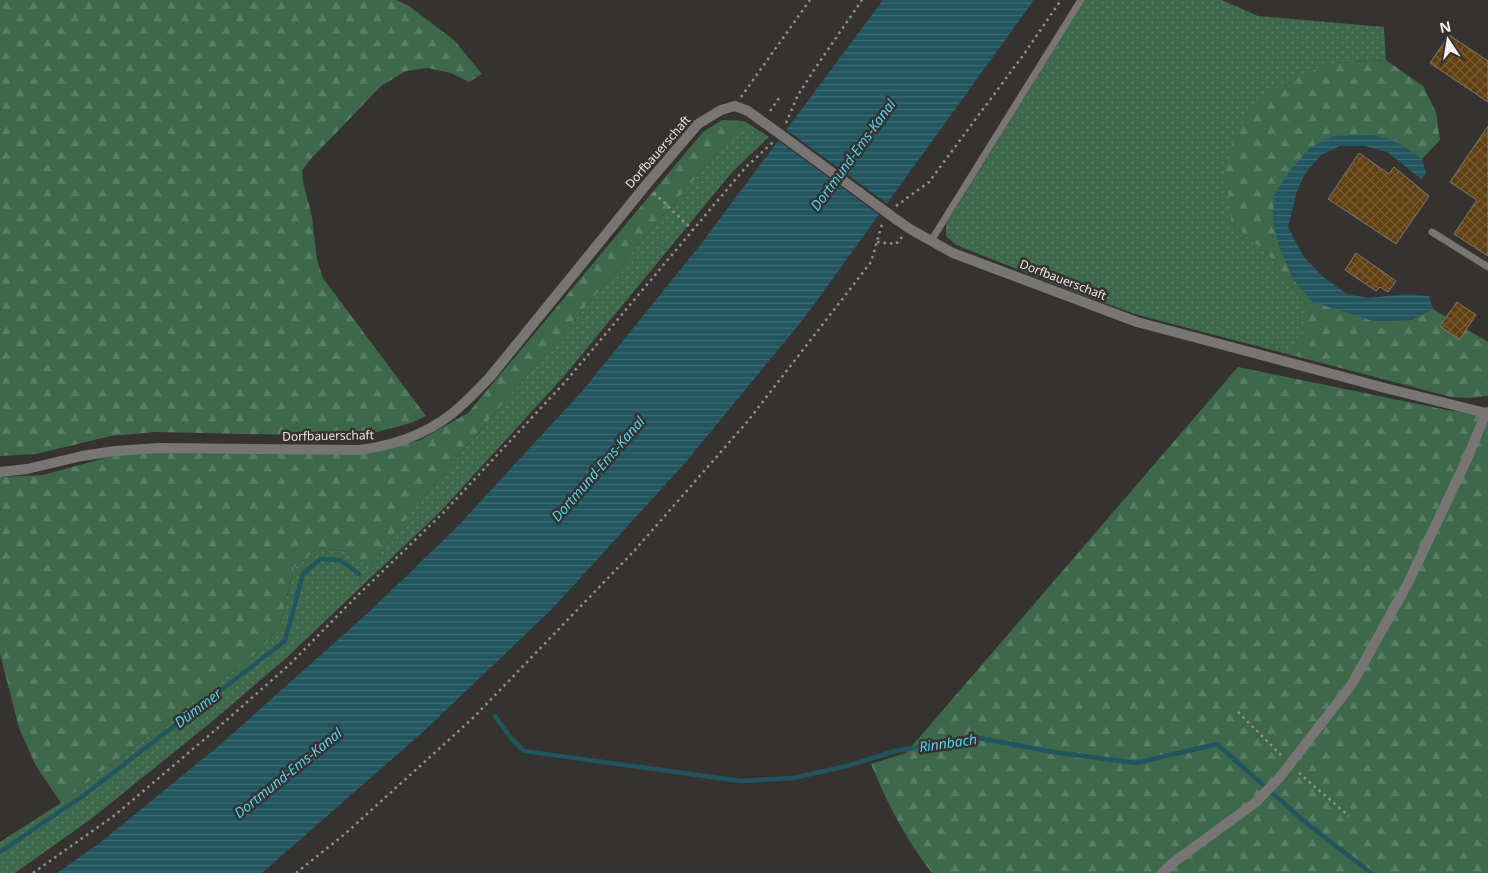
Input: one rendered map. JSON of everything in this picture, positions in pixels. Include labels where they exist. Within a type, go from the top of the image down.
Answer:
[{"type":"street","name":"Dorfbauerschaft","points":[[0,472],[27,469],[82,456],[116,451],[159,448],[350,450],[379,447],[417,436],[441,422],[462,405],[490,377],[698,124],[721,110],[735,106],[778,128],[931,241],[953,253],[1137,322],[1385,388],[1487,411]]},
{"type":"street","points":[[1162,873],[1174,862],[1256,802],[1280,777],[1352,684],[1408,583],[1467,459],[1487,411]]},
{"type":"lane","points":[[931,241],[1081,0]]},
{"type":"lane","points":[[1432,232],[1488,267]]},
{"type":"path","points":[[735,106],[810,0]]},
{"type":"path","points":[[778,128],[788,120],[798,95],[862,0]]},
{"type":"path","points":[[895,215],[896,206],[929,182],[1024,54],[1061,0]]},
{"type":"path","points":[[763,122],[779,98]]},
{"type":"path","points":[[33,873],[114,814],[213,732],[289,665],[442,514],[566,381],[745,168],[774,141]]},
{"type":"path","points":[[646,185],[693,230]]},
{"type":"path","points":[[296,873],[346,833],[474,718],[635,550],[747,422],[871,262],[883,221]]},
{"type":"path","points":[[877,242],[896,244]]},
{"type":"green space","points":[[0,0],[397,0],[409,6],[454,40],[482,74],[469,82],[451,73],[428,68],[406,71],[381,86],[309,161],[302,171],[312,217],[317,260],[323,278],[426,416],[411,423],[377,432],[341,436],[156,432],[111,436],[36,454],[0,456]]},
{"type":"green space","points":[[1085,0],[1222,0],[1258,16],[1384,27],[1386,60],[1335,63],[1231,222],[1271,258],[1310,312],[1291,355],[1138,315],[956,245],[946,236],[946,224]]},
{"type":"green space","points":[[1386,60],[1423,86],[1436,112],[1440,140],[1422,159],[1393,140],[1333,136],[1274,195],[1293,279],[1411,320],[1433,309],[1488,342],[1488,396],[1451,397],[1291,355],[1310,312],[1271,258],[1231,222],[1226,175],[1233,139],[1254,104],[1288,79],[1335,63]]},
{"type":"green space","points":[[722,120],[744,121],[423,497],[370,567],[345,551],[318,548],[294,568],[280,625],[263,648],[61,803],[36,766],[19,728],[0,654],[0,477],[43,475],[116,455],[159,450],[379,450],[420,440],[468,413],[703,132]]},
{"type":"green space","points":[[744,121],[769,137],[733,171],[565,375],[440,512],[284,660],[209,724],[91,819],[15,873],[0,873],[0,842],[61,803],[263,648],[280,625],[294,568],[318,548],[345,551],[370,567],[423,497]]},
{"type":"green space","points":[[1238,367],[1447,410],[1469,413],[1488,409],[1488,873],[932,873],[913,847],[898,821],[871,764],[906,753]]},
{"type":"water","name":"Dortmund-Ems-Kanal","points":[[883,0],[1034,0],[805,317],[685,463],[552,609],[423,732],[262,873],[57,873],[101,842],[221,744],[370,611],[457,527],[584,389],[701,244]]},
{"type":"water","points":[[1369,134],[1393,140],[1422,159],[1426,174],[1421,179],[1387,152],[1365,146],[1340,146],[1321,155],[1306,172],[1297,191],[1288,227],[1304,257],[1322,276],[1347,294],[1368,298],[1407,294],[1429,296],[1433,309],[1411,320],[1376,322],[1313,302],[1293,279],[1279,246],[1273,221],[1274,195],[1289,172],[1310,148],[1333,136]]},
{"type":"pier","points":[[784,128],[889,205],[881,216],[776,139]]},
{"type":"building","points":[[1449,35],[1488,61],[1488,102],[1430,63]]},
{"type":"building","points":[[1488,126],[1488,256],[1454,234],[1477,200],[1450,182]]},
{"type":"building","points":[[1359,153],[1389,174],[1394,167],[1429,196],[1396,244],[1328,199]]},
{"type":"building","points":[[1356,253],[1396,281],[1388,292],[1380,287],[1376,291],[1345,270]]},
{"type":"building","points":[[1457,302],[1476,315],[1459,340],[1440,326]]},
{"type":"waterway","name":"Dümmer","points":[[0,852],[80,798],[285,641],[303,574],[320,559],[340,560],[359,574]]},
{"type":"waterway","name":"Rinnbach","points":[[495,716],[510,737],[524,751],[741,781],[793,778],[847,766],[895,751],[974,737],[1053,752],[1136,763],[1217,744],[1305,822],[1371,873]]}]
